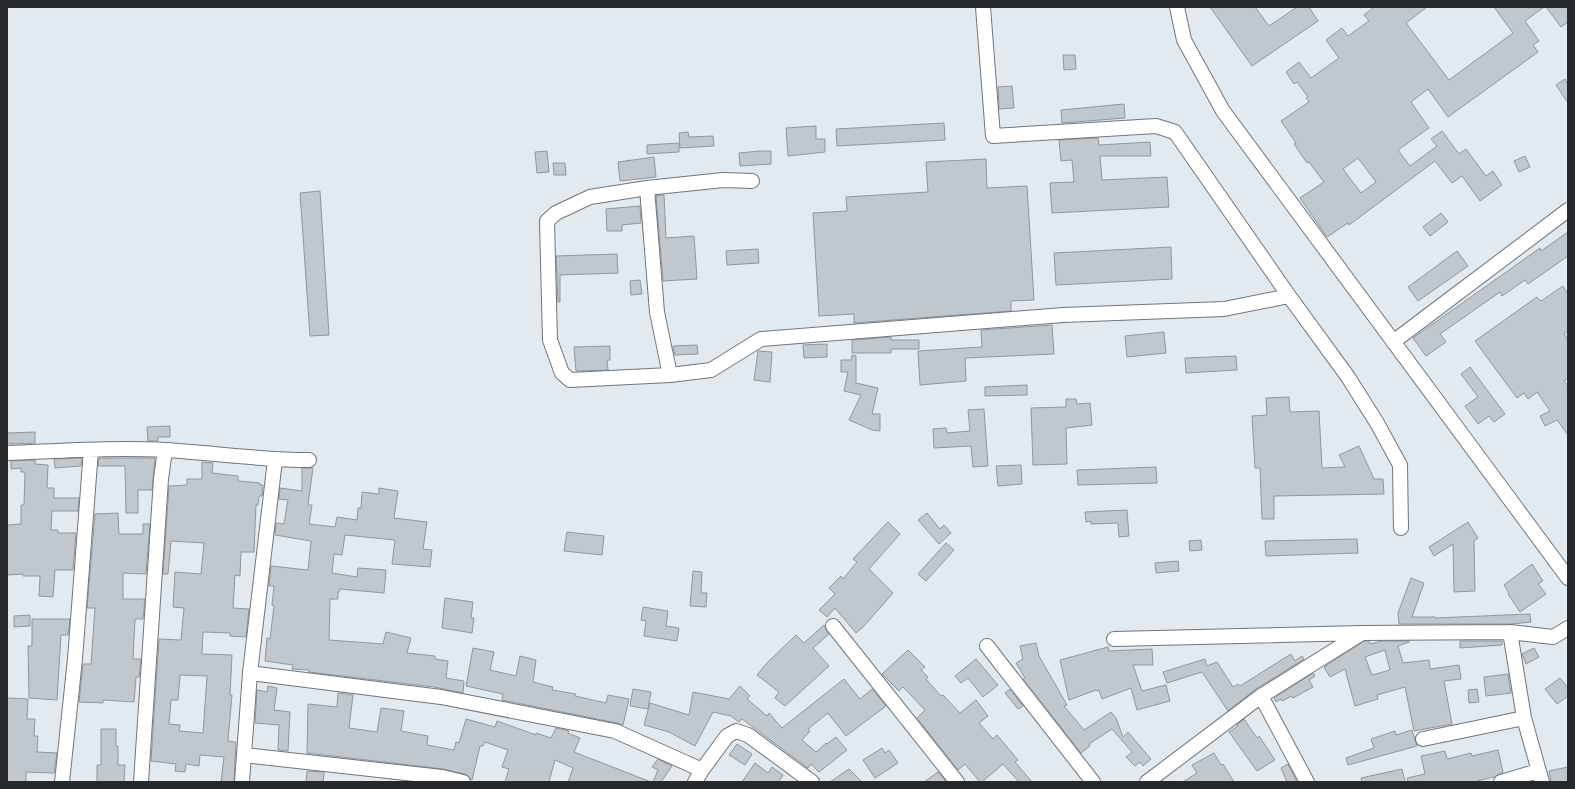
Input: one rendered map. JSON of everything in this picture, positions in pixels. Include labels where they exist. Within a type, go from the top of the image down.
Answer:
[{"type":"street","points":[[984,7],[993,136],[1156,126],[1175,132],[1289,296],[1348,377],[1377,423],[1400,465],[1401,528]]},
{"type":"street","points":[[1177,7],[1184,40],[1223,111],[1392,342],[1568,578]]},
{"type":"street","points":[[752,180],[723,180],[647,188],[590,197],[556,213],[547,221],[550,340],[562,373],[570,380],[711,370],[761,339],[1063,315],[1224,309],[1289,296]]},
{"type":"street","points":[[647,188],[657,312],[670,374]]},
{"type":"street","points":[[1392,342],[1568,210]]},
{"type":"street","points":[[62,782],[75,658],[91,450]]},
{"type":"street","points":[[7,456],[91,450],[165,450],[275,460],[309,460]]},
{"type":"street","points":[[141,782],[161,487],[165,450]]},
{"type":"street","points":[[242,782],[250,673],[275,460]]},
{"type":"street","points":[[833,626],[957,782]]},
{"type":"street","points":[[1114,639],[1362,633],[1510,632],[1552,637],[1568,628]]},
{"type":"street","points":[[1501,782],[1540,777],[1524,718],[1510,632]]},
{"type":"street","points":[[1147,782],[1261,696],[1362,633]]},
{"type":"street","points":[[987,646],[1093,782]]},
{"type":"street","points":[[250,673],[441,697],[614,731],[699,776],[727,736],[736,731],[748,735],[812,782]]},
{"type":"street","points":[[1261,696],[1307,782]]},
{"type":"street","points":[[1423,739],[1524,718]]},
{"type":"street","points":[[244,755],[442,777],[463,782]]},
{"type":"building","points":[[1210,7],[1255,7],[1269,26],[1297,7],[1309,7],[1318,21],[1252,66]]},
{"type":"building","points":[[1374,7],[1427,7],[1406,23],[1449,80],[1513,33],[1494,7],[1544,7],[1525,21],[1539,41],[1533,45],[1538,52],[1448,117],[1428,89],[1411,102],[1429,128],[1398,150],[1410,166],[1437,146],[1431,139],[1442,131],[1459,154],[1466,149],[1486,176],[1493,171],[1502,185],[1480,201],[1462,176],[1452,183],[1435,161],[1349,225],[1348,223],[1327,237],[1300,198],[1324,182],[1309,162],[1307,163],[1281,121],[1309,102],[1306,98],[1308,97],[1297,82],[1294,84],[1286,72],[1299,62],[1311,78],[1339,58],[1326,40],[1342,28],[1348,36],[1369,21],[1364,15]],"holes":[[[1358,158],[1376,182],[1361,193],[1343,169]]]},
{"type":"building","points":[[1546,7],[1568,7],[1568,22],[1561,27]]},
{"type":"building","points":[[1063,55],[1075,55],[1076,69],[1064,70]]},
{"type":"building","points":[[1565,79],[1568,85],[1568,103],[1556,85]]},
{"type":"building","points":[[1012,86],[1014,108],[999,109],[998,87]]},
{"type":"building","points":[[1124,104],[1125,118],[1062,123],[1061,110]]},
{"type":"building","points":[[944,123],[945,140],[837,146],[836,129]]},
{"type":"building","points":[[816,126],[816,139],[825,139],[825,152],[788,156],[786,128]]},
{"type":"building","points":[[688,132],[689,137],[713,136],[714,146],[680,148],[679,133]]},
{"type":"building","points":[[1098,138],[1099,145],[1150,142],[1151,156],[1100,156],[1102,180],[1167,177],[1169,207],[1052,213],[1050,183],[1074,182],[1072,160],[1061,161],[1059,140]]},
{"type":"building","points":[[679,143],[679,152],[647,154],[647,145]]},
{"type":"building","points":[[547,151],[549,172],[537,173],[535,152]]},
{"type":"building","points":[[771,151],[771,164],[740,166],[739,153]]},
{"type":"building","points":[[1525,156],[1530,167],[1519,172],[1514,161]]},
{"type":"building","points":[[654,157],[656,177],[620,181],[618,162]]},
{"type":"building","points":[[986,159],[987,188],[1027,186],[1034,300],[1011,301],[1011,311],[854,323],[854,314],[819,316],[813,213],[847,211],[846,197],[928,192],[926,162]]},
{"type":"building","points":[[553,163],[565,163],[566,175],[554,175]]},
{"type":"building","points":[[320,191],[329,335],[310,336],[300,193]]},
{"type":"building","points":[[664,195],[666,238],[694,236],[697,279],[663,281],[656,196]]},
{"type":"building","points":[[640,206],[641,223],[622,225],[622,231],[607,231],[606,209]]},
{"type":"building","points":[[1441,213],[1448,222],[1430,236],[1423,227]]},
{"type":"building","points":[[1568,232],[1568,256],[1528,284],[1525,280],[1502,296],[1500,292],[1440,334],[1446,342],[1426,356],[1413,338],[1540,248],[1541,251]]},
{"type":"building","points":[[1171,247],[1172,279],[1056,285],[1054,253]]},
{"type":"building","points":[[758,249],[759,263],[727,265],[726,251]]},
{"type":"building","points":[[1457,251],[1468,266],[1418,301],[1408,287]]},
{"type":"building","points":[[617,254],[618,273],[560,275],[560,302],[558,302],[556,256]]},
{"type":"building","points":[[640,280],[642,294],[631,295],[630,281]]},
{"type":"building","points":[[1563,286],[1568,294],[1568,331],[1564,334],[1568,340],[1568,378],[1564,381],[1568,386],[1568,435],[1557,420],[1545,426],[1540,416],[1550,411],[1537,392],[1528,399],[1524,393],[1517,398],[1475,341],[1537,297],[1541,301]]},
{"type":"building","points":[[1052,325],[1054,354],[965,358],[966,381],[920,385],[918,351],[982,347],[981,330]]},
{"type":"building","points":[[1164,332],[1166,353],[1127,357],[1125,336]]},
{"type":"building","points":[[891,337],[891,340],[919,340],[919,349],[891,349],[891,353],[852,353],[852,340]]},
{"type":"building","points":[[827,344],[827,357],[804,358],[803,345]]},
{"type":"building","points":[[697,345],[698,354],[675,355],[673,346]]},
{"type":"building","points":[[610,346],[610,360],[607,360],[608,370],[576,371],[574,347]]},
{"type":"building","points":[[758,351],[772,352],[770,382],[754,380]]},
{"type":"building","points":[[852,355],[856,356],[856,383],[878,388],[872,414],[880,414],[880,431],[872,430],[849,420],[861,395],[844,391],[848,372],[841,372],[841,360],[851,360]]},
{"type":"building","points":[[1236,356],[1237,370],[1186,373],[1185,358]]},
{"type":"building","points":[[1470,367],[1505,414],[1494,422],[1489,416],[1478,424],[1465,406],[1478,397],[1461,374]]},
{"type":"building","points":[[1027,385],[1027,395],[985,396],[985,387]]},
{"type":"building","points":[[1289,397],[1290,412],[1319,411],[1322,468],[1345,467],[1339,455],[1359,446],[1374,479],[1383,479],[1384,494],[1274,496],[1274,519],[1262,519],[1260,468],[1255,468],[1252,416],[1267,415],[1266,398]]},
{"type":"building","points":[[1066,399],[1076,399],[1077,404],[1090,403],[1092,425],[1066,428],[1067,464],[1033,465],[1031,408],[1066,407]]},
{"type":"building","points":[[984,409],[988,466],[973,467],[971,446],[934,448],[933,429],[946,428],[947,433],[970,431],[968,410]]},
{"type":"building","points":[[170,426],[170,437],[158,437],[158,441],[148,441],[147,427]]},
{"type":"building","points":[[35,432],[35,443],[7,443],[7,433]]},
{"type":"building","points":[[82,458],[81,466],[55,468],[54,459]]},
{"type":"building","points":[[99,458],[155,458],[152,490],[138,490],[138,513],[126,513],[125,466],[98,466]]},
{"type":"building","points":[[35,460],[35,464],[48,465],[47,488],[54,488],[54,498],[79,498],[78,511],[52,511],[51,530],[58,530],[58,533],[76,533],[73,570],[55,570],[53,597],[39,596],[40,576],[23,576],[23,574],[7,575],[7,525],[21,524],[21,505],[24,505],[25,472],[21,472],[21,468],[11,469],[11,461]]},
{"type":"building","points":[[202,462],[213,463],[212,473],[238,476],[238,481],[260,483],[260,485],[263,485],[262,496],[259,496],[258,505],[256,505],[254,552],[241,552],[240,576],[235,575],[233,608],[249,609],[246,637],[230,636],[230,633],[203,632],[202,654],[232,655],[230,695],[232,695],[228,741],[236,742],[234,782],[221,782],[224,757],[200,755],[199,766],[186,764],[185,772],[175,771],[176,764],[151,761],[159,639],[181,640],[184,608],[173,607],[175,572],[201,574],[204,543],[171,541],[168,574],[163,574],[169,486],[187,485],[187,479],[202,479]],"holes":[[[180,675],[207,676],[203,733],[179,731],[180,725],[169,724],[171,700],[178,700]]]},
{"type":"building","points":[[1021,465],[1022,484],[998,486],[996,466]]},
{"type":"building","points":[[1156,467],[1157,483],[1078,485],[1077,470]]},
{"type":"building","points":[[302,468],[313,468],[308,505],[312,505],[309,524],[335,527],[337,517],[357,520],[358,508],[361,508],[362,492],[379,494],[379,488],[398,491],[394,518],[427,522],[423,549],[432,550],[430,567],[392,564],[395,540],[345,535],[342,555],[334,554],[332,573],[357,577],[358,568],[386,570],[384,593],[340,589],[338,592],[338,599],[330,599],[329,640],[383,644],[386,632],[411,638],[407,653],[435,656],[435,659],[448,661],[446,678],[464,681],[463,693],[434,687],[309,672],[309,670],[292,669],[293,665],[265,661],[267,638],[270,639],[274,606],[272,605],[274,586],[269,586],[271,566],[308,570],[311,541],[275,535],[276,523],[284,524],[288,500],[279,499],[280,488],[302,491]]},
{"type":"building","points":[[1127,510],[1129,536],[1119,537],[1118,523],[1091,524],[1091,521],[1086,522],[1085,512]]},
{"type":"building","points":[[118,513],[119,534],[143,534],[143,524],[150,524],[146,574],[123,573],[123,599],[145,599],[143,619],[135,619],[133,659],[141,659],[139,677],[136,677],[134,702],[103,700],[103,703],[79,702],[83,664],[91,664],[95,608],[87,608],[95,514]]},
{"type":"building","points":[[927,513],[940,529],[944,525],[951,533],[939,544],[918,520]]},
{"type":"building","points":[[888,522],[900,534],[869,569],[893,593],[856,633],[835,608],[827,617],[819,610],[835,594],[829,588],[841,576],[843,579],[857,562],[853,559]]},
{"type":"building","points":[[1468,522],[1478,538],[1474,541],[1475,591],[1454,592],[1453,544],[1434,556],[1429,547]]},
{"type":"building","points":[[567,532],[604,536],[602,555],[564,551]]},
{"type":"building","points":[[1357,539],[1358,553],[1266,556],[1265,541]]},
{"type":"building","points":[[1201,540],[1202,550],[1190,551],[1189,541]]},
{"type":"building","points":[[946,543],[954,550],[926,581],[918,574]]},
{"type":"building","points":[[1178,561],[1179,571],[1156,573],[1155,563]]},
{"type":"building","points":[[1532,564],[1543,581],[1538,584],[1546,594],[1520,612],[1504,585]]},
{"type":"building","points":[[693,571],[702,572],[701,593],[707,593],[706,607],[690,606]]},
{"type":"building","points":[[1411,578],[1424,583],[1412,617],[1435,618],[1530,614],[1531,622],[1512,624],[1399,624],[1398,613]]},
{"type":"building","points":[[445,598],[473,602],[471,618],[474,618],[472,633],[442,628]]},
{"type":"building","points":[[643,607],[668,611],[666,626],[679,628],[677,641],[644,636],[646,621],[641,620]]},
{"type":"building","points":[[30,615],[30,626],[14,627],[14,616]]},
{"type":"building","points":[[32,619],[70,619],[68,635],[61,635],[57,700],[29,698],[28,646],[32,646]]},
{"type":"building","points":[[824,625],[829,634],[813,648],[829,666],[785,706],[775,698],[779,692],[757,675],[767,663],[796,635],[804,643]]},
{"type":"building","points":[[1364,641],[1369,641],[1370,644],[1382,641],[1409,641],[1398,646],[1403,663],[1429,660],[1430,669],[1459,665],[1461,679],[1444,681],[1452,724],[1414,731],[1405,687],[1377,695],[1378,699],[1355,706],[1345,669],[1330,677],[1324,667]],"holes":[[[1385,650],[1390,670],[1372,675],[1365,657]]]},
{"type":"building","points":[[1460,641],[1502,641],[1502,645],[1460,648]]},
{"type":"building","points":[[1036,643],[1039,656],[1067,705],[1064,706],[1084,730],[1111,712],[1116,718],[1123,737],[1128,732],[1151,759],[1143,766],[1140,762],[1135,766],[1126,757],[1132,752],[1112,729],[1089,744],[1090,746],[1081,753],[1023,679],[1025,678],[1016,663],[1023,659],[1020,646]]},
{"type":"building","points":[[1108,647],[1109,651],[1152,649],[1153,665],[1133,665],[1142,691],[1166,685],[1170,701],[1137,710],[1131,688],[1102,699],[1099,690],[1096,690],[1069,700],[1060,660]]},
{"type":"building","points":[[473,648],[494,652],[490,670],[516,676],[520,656],[536,660],[533,682],[553,687],[552,690],[576,694],[575,696],[606,703],[608,695],[629,699],[623,725],[502,700],[503,694],[466,686]]},
{"type":"building","points":[[1534,648],[1539,657],[1526,664],[1522,654]]},
{"type":"building","points":[[908,650],[925,667],[921,670],[928,677],[926,679],[941,696],[943,695],[960,713],[976,700],[988,716],[979,723],[993,739],[997,735],[1018,760],[1015,762],[1032,782],[1019,782],[1003,764],[982,782],[980,782],[965,764],[958,770],[917,718],[925,710],[903,687],[899,691],[882,674]]},
{"type":"building","points":[[1291,654],[1295,661],[1302,656],[1304,659],[1256,689],[1228,711],[1202,672],[1167,683],[1163,672],[1205,659],[1207,666],[1217,662],[1233,687],[1238,684],[1240,686]]},
{"type":"building","points":[[976,659],[998,685],[983,697],[968,678],[961,683],[955,676]]},
{"type":"building","points":[[1313,673],[1315,676],[1309,680],[1313,687],[1293,698],[1292,696],[1276,702],[1274,698]]},
{"type":"building","points":[[1508,674],[1511,693],[1486,696],[1484,677]]},
{"type":"building","points":[[1560,678],[1568,688],[1568,696],[1557,704],[1545,689]]},
{"type":"building","points":[[844,679],[860,699],[872,689],[886,706],[846,736],[828,713],[808,729],[810,731],[802,740],[816,752],[836,737],[847,750],[819,772],[811,764],[808,768],[742,719],[739,722],[731,716],[713,712],[695,746],[669,732],[644,725],[650,703],[689,715],[693,692],[729,699],[740,686],[750,696],[747,699],[767,716],[769,713],[782,728]]},
{"type":"building","points":[[268,686],[277,688],[274,710],[290,712],[288,751],[278,750],[279,725],[255,723],[257,690],[267,692]]},
{"type":"building","points":[[633,689],[651,692],[648,709],[630,706]]},
{"type":"building","points":[[1010,689],[1023,706],[1018,709],[1005,693]]},
{"type":"building","points":[[1477,689],[1479,702],[1469,703],[1468,690]]},
{"type":"building","points":[[338,693],[353,695],[349,728],[377,732],[381,708],[404,711],[401,731],[428,736],[427,745],[454,750],[456,742],[459,743],[466,719],[495,727],[497,721],[536,735],[536,733],[551,738],[556,728],[569,731],[568,733],[580,738],[574,752],[651,782],[568,782],[573,768],[555,760],[549,782],[505,782],[509,769],[502,767],[508,750],[485,742],[483,746],[480,746],[472,780],[465,774],[443,769],[307,753],[308,704],[337,707]]},
{"type":"building","points":[[7,698],[28,699],[27,719],[35,719],[34,736],[38,736],[37,752],[57,753],[54,773],[26,772],[26,782],[7,782]]},
{"type":"building","points":[[1244,719],[1257,738],[1259,736],[1275,760],[1257,771],[1229,732],[1238,726],[1237,725]]},
{"type":"building","points":[[101,729],[116,729],[118,765],[125,765],[124,782],[97,782],[97,765],[101,765]]},
{"type":"building","points":[[1412,730],[1417,746],[1348,765],[1346,758],[1374,748],[1371,739],[1395,731],[1396,735]]},
{"type":"building","points":[[737,744],[752,754],[745,765],[729,755]]},
{"type":"building","points":[[882,748],[885,753],[889,750],[898,763],[875,778],[863,760]]},
{"type":"building","points":[[1498,750],[1503,772],[1494,777],[1477,781],[1478,782],[1408,782],[1407,778],[1425,774],[1421,756],[1445,751],[1447,759],[1471,753],[1472,756]]},
{"type":"building","points":[[1214,753],[1234,782],[1183,782],[1197,773],[1192,765]]},
{"type":"building","points":[[658,759],[672,766],[661,782],[653,782],[658,770],[652,767]]},
{"type":"building","points":[[755,763],[768,773],[772,767],[783,775],[779,781],[781,782],[742,782]]},
{"type":"building","points":[[1288,764],[1297,782],[1287,782],[1281,768]]},
{"type":"building","points":[[1568,767],[1568,782],[1551,782],[1549,771]]},
{"type":"building","points":[[849,769],[862,782],[830,782]]},
{"type":"building","points":[[1402,769],[1405,782],[1362,782],[1361,778]]},
{"type":"building","points":[[307,771],[324,772],[323,782],[306,782]]},
{"type":"building","points":[[938,772],[945,780],[943,782],[924,782]]}]
